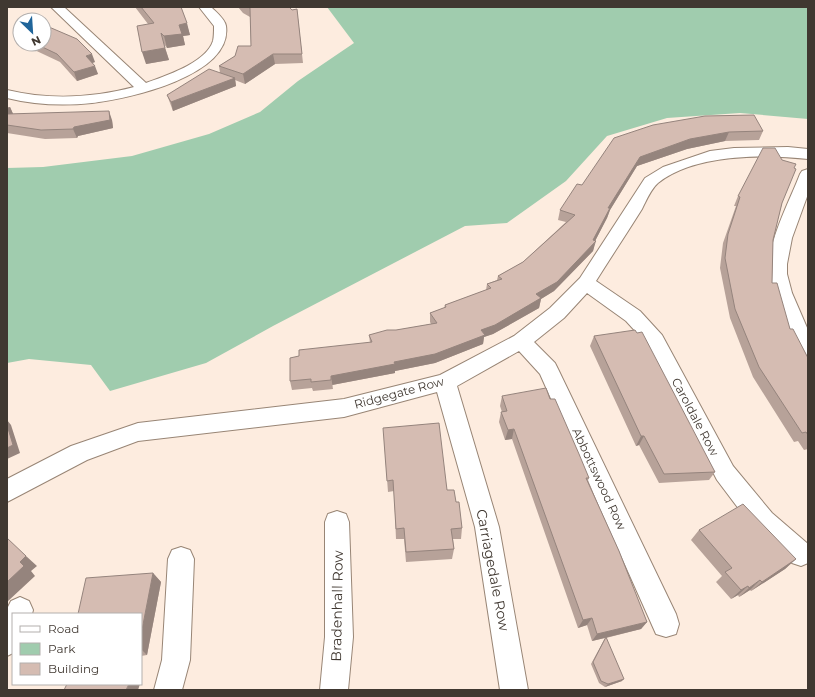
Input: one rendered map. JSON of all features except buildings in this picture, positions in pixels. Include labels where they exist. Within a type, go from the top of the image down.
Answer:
[{"type":"street","points":[[57,7],[144,89]]},
{"type":"street","points":[[7,94],[42,100],[76,100],[110,96],[144,89],[184,73],[204,60],[216,46],[220,33],[220,27],[218,21],[205,7]]},
{"type":"street","name":"Ridgegate Row","points":[[7,491],[79,453],[138,432],[344,408],[444,382],[521,341],[557,313],[586,283],[651,181],[668,170],[710,156],[734,153],[788,152],[808,154]]},
{"type":"street","points":[[808,174],[780,250],[778,274],[787,307],[808,348]]},
{"type":"street","name":"Caroldale Row","points":[[586,283],[633,316],[655,340],[725,473],[763,521],[801,554]]},
{"type":"street","name":"Abbottswood Row","points":[[521,341],[548,369],[666,624]]},
{"type":"street","name":"Carriagedale Row","points":[[444,382],[487,527],[514,690]]},
{"type":"street","name":"Bradenhall Row","points":[[334,690],[339,637],[337,522]]},
{"type":"street","points":[[168,690],[176,660],[181,559]]},
{"type":"street","points":[[7,642],[12,630]]},
{"type":"green space","points":[[327,7],[808,7],[808,119],[740,113],[667,118],[607,136],[566,181],[507,223],[465,226],[273,326],[206,363],[110,391],[91,365],[29,359],[7,363],[7,168],[43,167],[132,156],[209,134],[260,112],[298,81],[354,43]]}]
